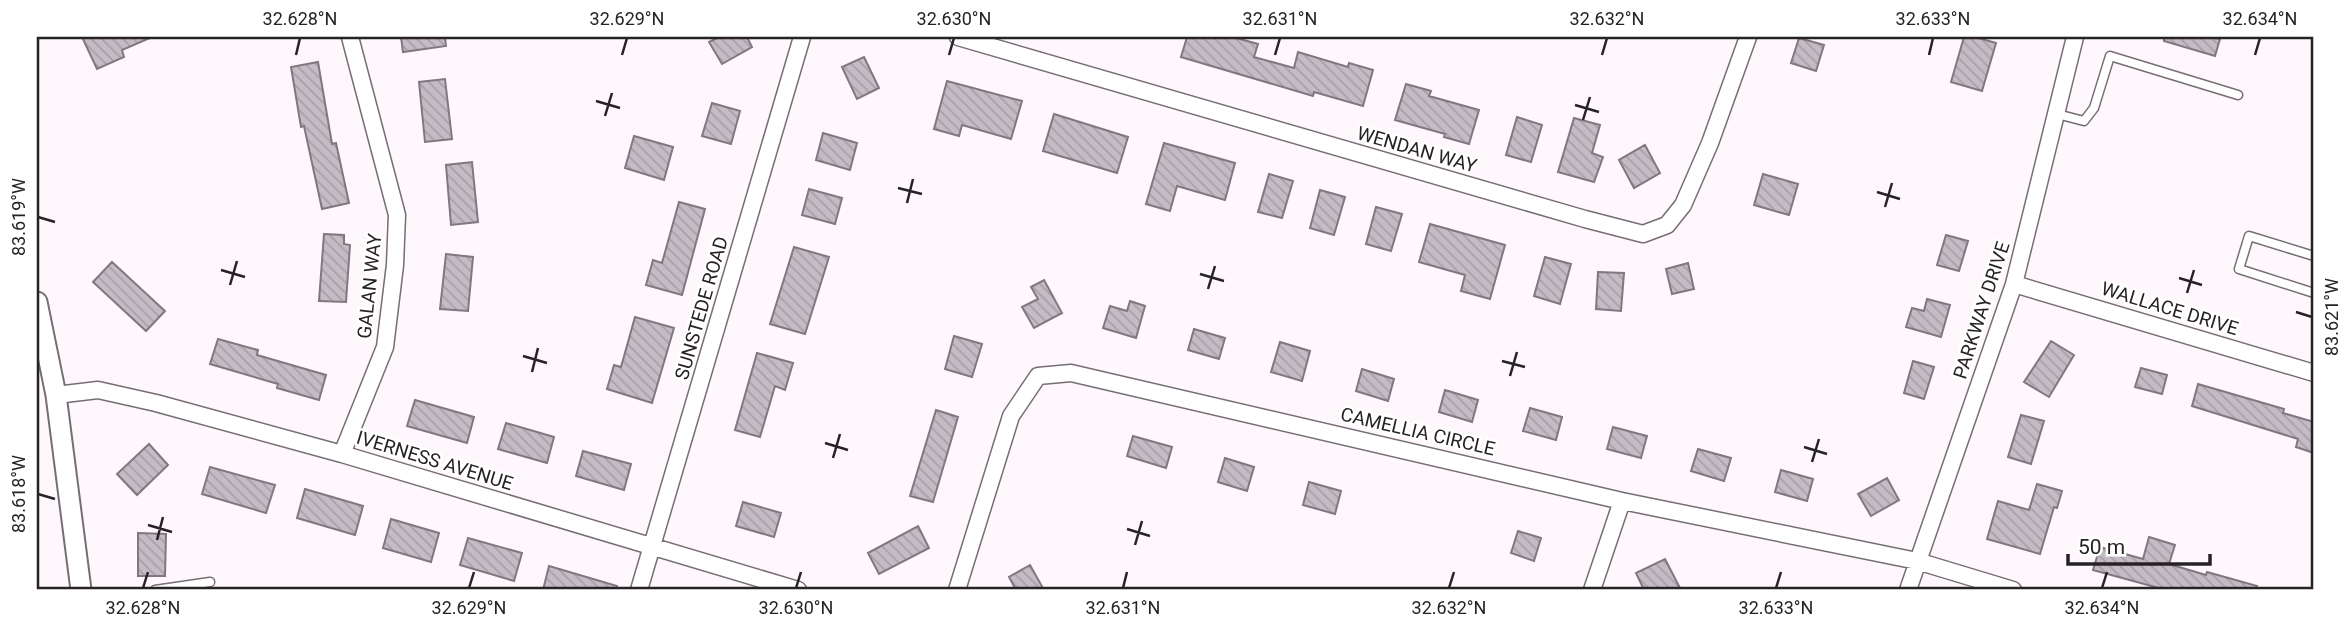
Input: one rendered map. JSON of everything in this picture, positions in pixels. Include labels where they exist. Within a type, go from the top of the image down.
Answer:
[{"type":"street","name":"GALAN WAY","points":[[342,453],[385,347],[396,265],[397,215],[350,37]]},
{"type":"street","name":"SUNSTEDE ROAD","points":[[639,590],[802,37]]},
{"type":"street","name":"WENDAN WAY","points":[[958,37],[1643,234],[1667,225],[1682,205],[1710,143],[1748,37]]},
{"type":"street","name":"PARKWAY DRIVE","points":[[1908,590],[2014,284],[2075,37]]},
{"type":"street","name":"WALLACE DRIVE","points":[[2014,284],[2314,373]]},
{"type":"street","points":[[37,302],[55,395],[81,590]]},
{"type":"street","name":"CAMELLIA CIRCLE","points":[[957,590],[1011,416],[1038,376],[1071,373],[1622,500],[1917,561],[2013,590]]},
{"type":"street","name":"IVERNESS AVENUE","points":[[55,395],[98,390],[342,453],[798,590]]},
{"type":"street","points":[[1592,590],[1622,500]]},
{"type":"lane","points":[[2057,114],[2084,121],[2094,108],[2110,56],[2238,95]]},
{"type":"lane","points":[[2314,256],[2249,236],[2239,269],[2314,293]]},
{"type":"lane","points":[[155,590],[210,582]]},
{"type":"building","points":[[82,37],[152,37],[122,50],[124,57],[97,69]]},
{"type":"building","points":[[401,37],[445,37],[446,46],[403,52]]},
{"type":"building","points":[[719,37],[747,37],[752,47],[722,64],[709,42]]},
{"type":"building","points":[[1187,37],[1233,37],[1258,44],[1254,57],[1294,68],[1298,52],[1348,67],[1349,63],[1373,70],[1363,106],[1314,92],[1313,96],[1181,57]]},
{"type":"building","points":[[1964,37],[1996,43],[1982,91],[1951,82]]},
{"type":"building","points":[[2164,37],[2220,39],[2215,56],[2164,41]]},
{"type":"building","points":[[1799,38],[1824,45],[1816,71],[1791,63]]},
{"type":"building","points":[[864,57],[879,88],[857,99],[842,67]]},
{"type":"building","points":[[318,62],[332,144],[336,143],[349,203],[322,209],[304,126],[301,127],[291,67]]},
{"type":"building","points":[[445,79],[452,139],[425,142],[419,82]]},
{"type":"building","points":[[947,81],[1022,101],[1011,139],[962,125],[959,136],[934,129]]},
{"type":"building","points":[[1406,84],[1431,91],[1429,96],[1479,110],[1469,144],[1444,137],[1445,134],[1395,120]]},
{"type":"building","points":[[712,103],[740,111],[731,144],[702,136]]},
{"type":"building","points":[[1054,114],[1128,137],[1117,173],[1043,151]]},
{"type":"building","points":[[1517,117],[1542,125],[1531,162],[1506,155]]},
{"type":"building","points":[[1574,118],[1600,125],[1592,153],[1603,157],[1594,182],[1558,172]]},
{"type":"building","points":[[823,133],[857,143],[850,170],[816,160]]},
{"type":"building","points":[[634,136],[673,147],[664,180],[625,168]]},
{"type":"building","points":[[1164,143],[1235,163],[1225,200],[1177,186],[1170,211],[1146,204]]},
{"type":"building","points":[[1645,145],[1660,173],[1634,188],[1619,160]]},
{"type":"building","points":[[472,162],[478,222],[451,225],[446,165]]},
{"type":"building","points":[[1269,174],[1293,181],[1282,218],[1258,212]]},
{"type":"building","points":[[1763,174],[1798,184],[1789,215],[1754,205]]},
{"type":"building","points":[[809,189],[842,198],[835,224],[802,215]]},
{"type":"building","points":[[1320,190],[1345,197],[1334,235],[1310,228]]},
{"type":"building","points":[[679,202],[705,209],[682,295],[646,285],[653,260],[662,263]]},
{"type":"building","points":[[1376,207],[1402,214],[1391,251],[1366,244]]},
{"type":"building","points":[[1430,224],[1505,245],[1490,299],[1461,291],[1465,275],[1419,262]]},
{"type":"building","points":[[324,234],[344,235],[344,244],[350,245],[346,302],[319,301]]},
{"type":"building","points":[[1946,235],[1968,241],[1959,271],[1937,265]]},
{"type":"building","points":[[794,247],[829,257],[805,334],[770,324]]},
{"type":"building","points":[[446,254],[473,257],[468,311],[440,309]]},
{"type":"building","points":[[1545,257],[1571,264],[1560,304],[1534,296]]},
{"type":"building","points":[[112,262],[165,311],[146,331],[93,282]]},
{"type":"building","points":[[1688,263],[1694,289],[1672,294],[1666,269]]},
{"type":"building","points":[[1598,272],[1624,273],[1621,311],[1596,309]]},
{"type":"building","points":[[1044,280],[1062,313],[1034,328],[1022,307],[1038,299],[1031,287]]},
{"type":"building","points":[[1927,299],[1950,305],[1941,337],[1906,327],[1912,308],[1924,311]]},
{"type":"building","points":[[1130,301],[1145,306],[1136,338],[1103,328],[1110,306],[1127,311]]},
{"type":"building","points":[[635,317],[674,328],[652,403],[607,389],[614,365],[621,367]]},
{"type":"building","points":[[1194,329],[1225,338],[1219,359],[1188,350]]},
{"type":"building","points":[[954,336],[982,344],[972,377],[945,369]]},
{"type":"building","points":[[218,339],[258,350],[257,355],[326,375],[319,400],[277,388],[278,384],[210,364]]},
{"type":"building","points":[[2051,341],[2074,355],[2049,397],[2024,382]]},
{"type":"building","points":[[1280,342],[1310,351],[1302,381],[1271,372]]},
{"type":"building","points":[[757,353],[793,363],[785,390],[775,386],[760,437],[735,430]]},
{"type":"building","points":[[1913,361],[1934,367],[1924,399],[1904,393]]},
{"type":"building","points":[[2141,368],[2167,375],[2162,394],[2135,387]]},
{"type":"building","points":[[1362,369],[1394,379],[1388,401],[1356,391]]},
{"type":"building","points":[[2198,384],[2284,409],[2283,413],[2314,422],[2314,453],[2296,447],[2298,439],[2192,406]]},
{"type":"building","points":[[1445,390],[1478,400],[1472,422],[1439,412]]},
{"type":"building","points":[[415,400],[474,417],[467,443],[407,426]]},
{"type":"building","points":[[1530,408],[1562,417],[1556,440],[1523,431]]},
{"type":"building","points":[[936,410],[958,417],[933,502],[910,496]]},
{"type":"building","points":[[2021,415],[2044,421],[2031,464],[2008,457]]},
{"type":"building","points":[[506,423],[554,437],[547,463],[498,449]]},
{"type":"building","points":[[1613,427],[1647,436],[1641,458],[1607,449]]},
{"type":"building","points":[[1133,436],[1172,447],[1166,468],[1127,456]]},
{"type":"building","points":[[149,444],[168,465],[137,495],[117,474]]},
{"type":"building","points":[[1698,449],[1731,458],[1724,481],[1691,471]]},
{"type":"building","points":[[583,451],[631,464],[624,490],[576,476]]},
{"type":"building","points":[[1225,458],[1254,467],[1247,491],[1218,482]]},
{"type":"building","points":[[210,467],[275,485],[266,513],[202,494]]},
{"type":"building","points":[[1781,470],[1813,479],[1807,501],[1775,492]]},
{"type":"building","points":[[1887,478],[1899,500],[1871,516],[1858,494]]},
{"type":"building","points":[[1309,482],[1341,491],[1335,514],[1303,505]]},
{"type":"building","points":[[2037,484],[2062,491],[2057,508],[2054,507],[2040,554],[1987,539],[1998,501],[2029,510]]},
{"type":"building","points":[[305,489],[363,506],[355,535],[297,518]]},
{"type":"building","points":[[743,502],[781,513],[774,537],[736,526]]},
{"type":"building","points":[[391,519],[439,533],[431,562],[383,548]]},
{"type":"building","points":[[918,526],[929,548],[879,574],[868,553]]},
{"type":"building","points":[[1518,531],[1541,538],[1534,561],[1511,553]]},
{"type":"building","points":[[138,533],[166,534],[165,576],[138,576]]},
{"type":"building","points":[[2149,537],[2175,545],[2169,564],[2257,586],[2256,590],[2166,590],[2093,570],[2100,547],[2143,559]]},
{"type":"building","points":[[468,538],[522,553],[514,581],[460,565]]},
{"type":"building","points":[[1665,559],[1681,590],[1644,590],[1636,573]]},
{"type":"building","points":[[1030,565],[1044,590],[1016,590],[1009,577]]},
{"type":"building","points":[[549,566],[617,586],[617,590],[543,590]]}]
